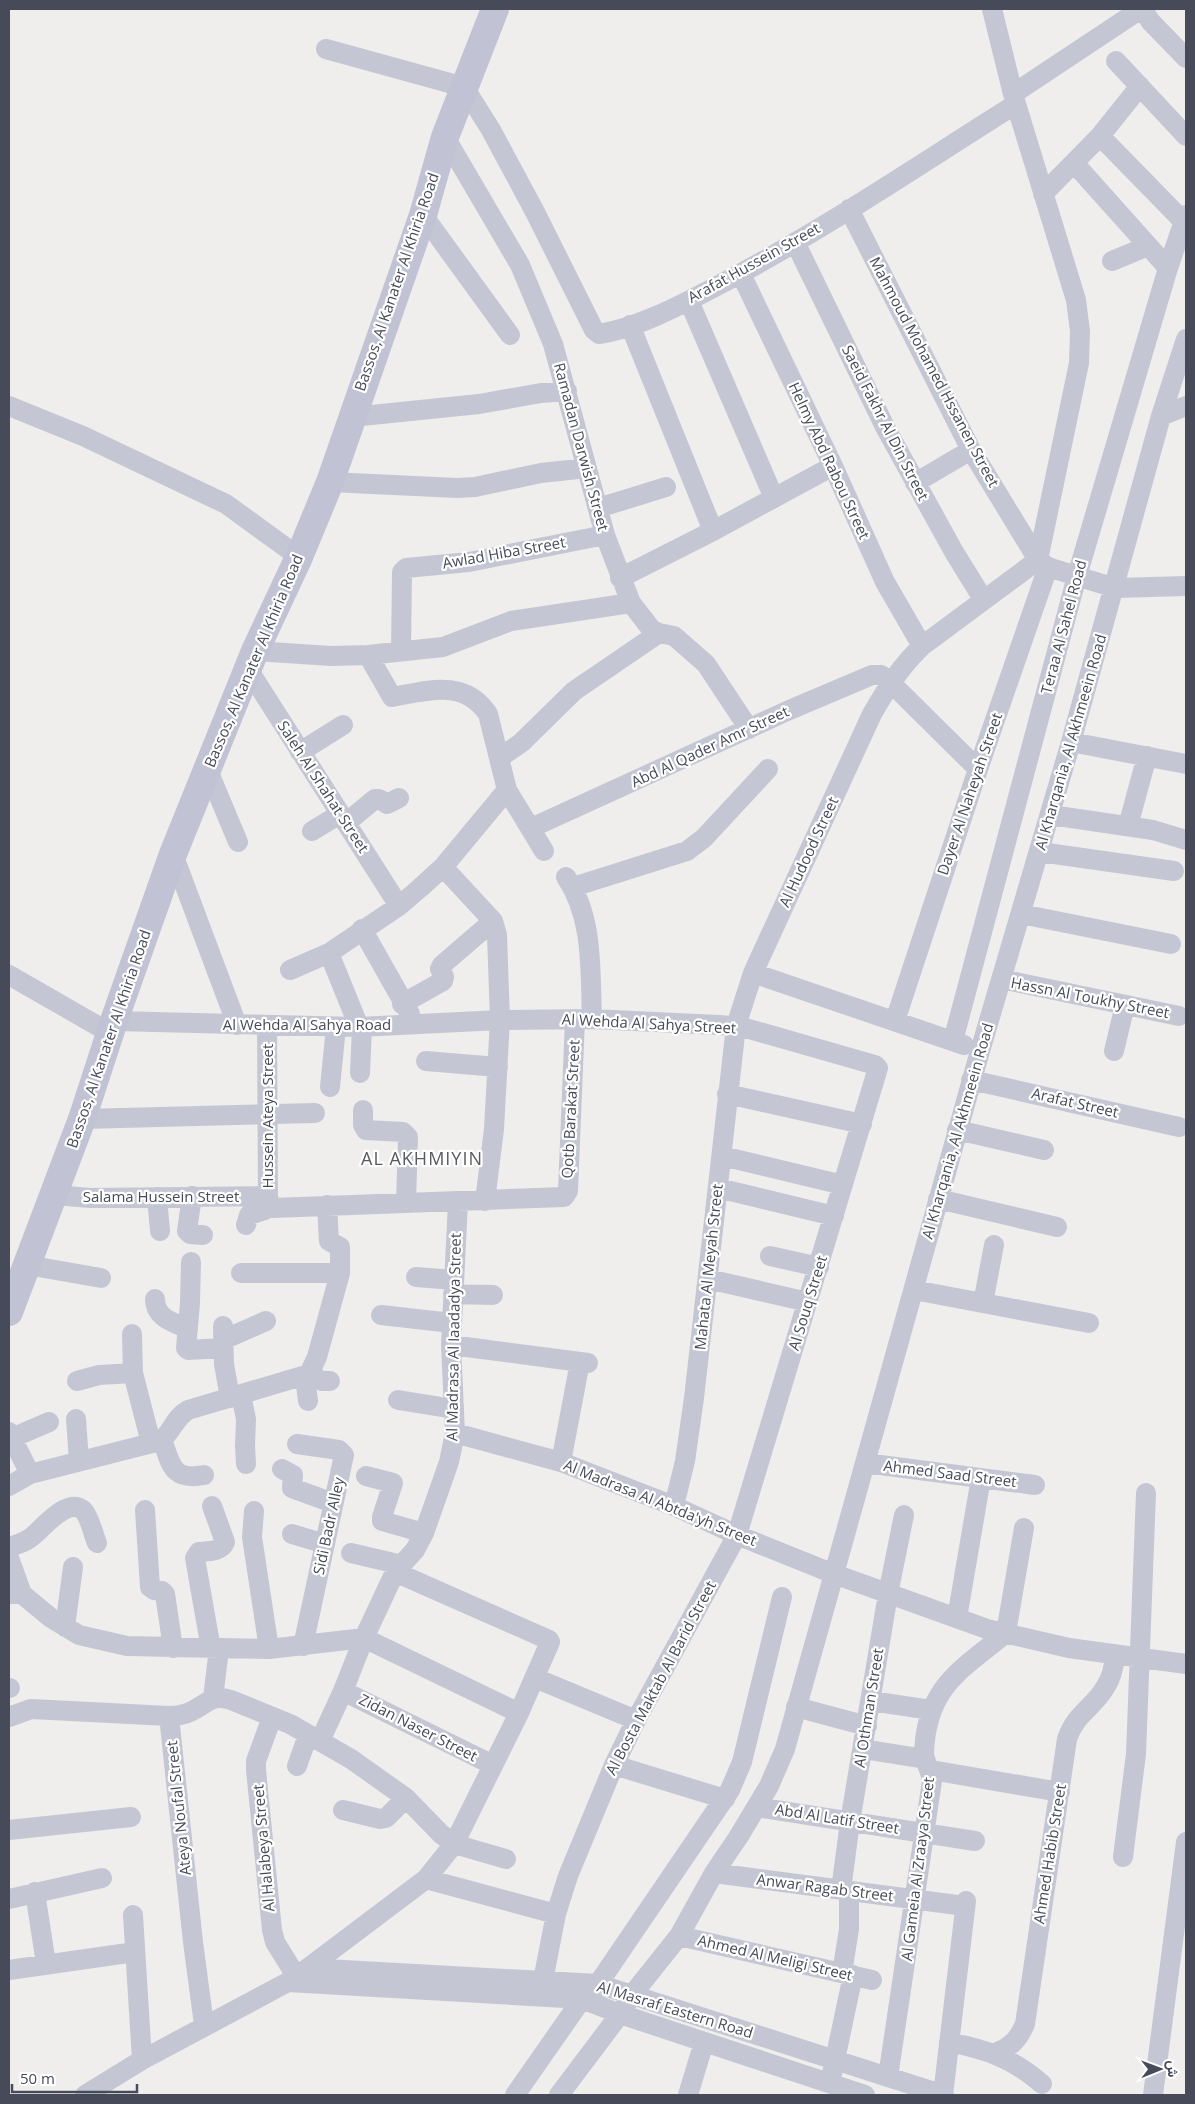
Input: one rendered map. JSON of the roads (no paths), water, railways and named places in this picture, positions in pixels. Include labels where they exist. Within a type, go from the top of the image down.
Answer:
[{"type":"street","name":"Bassos, Al Kanater Al Khiria Road","points":[[9,1312],[82,1118],[173,854],[251,660],[300,557],[330,482],[423,215],[445,137],[495,9]]},
{"type":"street","name":"Dayer Al Naheyah Street","points":[[895,1021],[1043,564],[1079,363],[1080,331],[1076,300],[1015,99],[992,9]]},
{"type":"street","points":[[1141,9],[1186,58]]},
{"type":"street","name":"Arafat Hussein Street","points":[[464,87],[491,130],[535,212],[594,330],[601,334],[630,326],[690,300],[742,274],[849,209],[1015,99],[1141,9]]},
{"type":"street","points":[[326,49],[464,87]]},
{"type":"street","points":[[1116,61],[1186,136]]},
{"type":"street","points":[[1043,194],[1100,136],[1140,86]]},
{"type":"street","points":[[1100,136],[1185,218]]},
{"type":"street","name":"Ramadan Darwish Street","points":[[445,137],[520,265],[553,344],[605,535],[631,603],[652,630],[659,634],[674,636],[706,664],[749,729]]},
{"type":"street","points":[[1074,163],[1168,268]]},
{"type":"street","name":"Mahmoud Mohamed Hssanen Street","points":[[849,209],[971,450],[1043,564]]},
{"type":"street","points":[[423,215],[510,335]]},
{"type":"street","name":"Teraa Al Sahel Road","points":[[953,1041],[1077,576],[1168,268],[1185,218]]},
{"type":"street","name":"Saeid Fakhr Al Din Street","points":[[795,242],[885,427],[915,483],[984,599]]},
{"type":"street","points":[[1112,261],[1148,246]]},
{"type":"street","name":"Helmy Abd Rabou Street","points":[[742,274],[833,466],[885,582],[922,646]]},
{"type":"street","points":[[690,300],[774,498]]},
{"type":"street","points":[[630,326],[713,532]]},
{"type":"street","name":"Al Kharqania, Al Akhmeein Road","points":[[559,2095],[620,2014],[632,1995],[679,1936],[714,1873],[757,1807],[779,1767],[914,1290],[971,1080],[1051,815],[1161,416],[1186,339]]},
{"type":"street","points":[[352,417],[480,404],[541,393],[567,391]]},
{"type":"street","points":[[9,406],[83,436],[226,504],[300,557]]},
{"type":"street","points":[[1161,416],[1186,406]]},
{"type":"street","points":[[915,483],[971,450]]},
{"type":"street","points":[[620,578],[713,532],[833,466]]},
{"type":"street","points":[[330,482],[457,488],[509,481],[541,473],[588,468]]},
{"type":"street","points":[[598,508],[666,487]]},
{"type":"street","name":"Awlad Hiba Street","points":[[401,652],[403,570],[469,562],[605,535]]},
{"type":"street","points":[[1043,564],[1115,588],[1186,586]]},
{"type":"street","name":"Al Hudood Street","points":[[736,1026],[753,973],[872,714],[890,682],[906,661],[922,646],[984,599],[1043,564]]},
{"type":"street","points":[[251,660],[368,655],[443,647],[511,621],[631,603]]},
{"type":"street","points":[[499,758],[522,744],[574,691],[659,634]]},
{"type":"street","points":[[368,655],[392,696],[445,688],[465,694],[482,704],[488,714],[507,790],[544,851]]},
{"type":"street","name":"Saleh Al Shahat Street","points":[[251,660],[300,752],[399,906]]},
{"type":"street","name":"Abd Al Qader Amr Street","points":[[531,828],[866,676],[881,676],[890,682]]},
{"type":"street","points":[[890,682],[978,769]]},
{"type":"street","points":[[300,752],[344,725]]},
{"type":"street","points":[[1072,742],[1186,764]]},
{"type":"street","points":[[1128,826],[1147,756]]},
{"type":"street","points":[[207,768],[238,842]]},
{"type":"street","name":"Qotb Barakat Street","points":[[564,1197],[568,1191],[584,1019],[588,938],[581,904],[570,882],[687,851],[704,838],[768,769]]},
{"type":"street","points":[[290,970],[329,953],[362,929],[399,906],[443,867],[507,790]]},
{"type":"street","points":[[312,831],[343,818],[375,799],[379,798],[387,804],[399,798]]},
{"type":"street","points":[[1051,815],[1153,830],[1186,840]]},
{"type":"street","points":[[1040,852],[1174,871]]},
{"type":"street","points":[[173,854],[237,1025]]},
{"type":"street","points":[[443,867],[494,921],[497,935],[500,1020],[498,1067],[494,1129],[485,1202]]},
{"type":"street","points":[[1021,914],[1171,944]]},
{"type":"street","points":[[402,1004],[443,981],[444,977],[440,969],[442,965],[494,921]]},
{"type":"street","points":[[362,929],[402,1004],[416,1024]]},
{"type":"street","points":[[329,953],[360,1027],[360,1073]]},
{"type":"street","points":[[753,973],[980,1051]]},
{"type":"street","points":[[9,975],[112,1027]]},
{"type":"street","name":"Hassn Al Toukhy Street","points":[[1001,980],[1179,1016]]},
{"type":"street","points":[[1114,1051],[1125,1004]]},
{"type":"street","name":"Al Wehda Al Sahya Street","points":[[500,1020],[584,1019],[736,1026],[875,1065],[878,1071]]},
{"type":"street","name":"Al Wehda Al Sahya Road","points":[[112,1027],[237,1025],[360,1027],[500,1020]]},
{"type":"street","name":"Hussein Ateya Street","points":[[267,1026],[269,1202]]},
{"type":"street","name":"Mahata Al Meyah Street","points":[[674,1506],[685,1461],[708,1279],[736,1026]]},
{"type":"street","points":[[330,1087],[336,1027]]},
{"type":"street","points":[[426,1061],[498,1067]]},
{"type":"street","name":"Al Souq Street","points":[[737,1534],[878,1071]]},
{"type":"street","name":"Arafat Street","points":[[971,1080],[1179,1127]]},
{"type":"street","points":[[727,1094],[862,1124]]},
{"type":"street","points":[[363,1110],[363,1125],[366,1130],[403,1132],[408,1137],[406,1203]]},
{"type":"street","points":[[82,1118],[315,1113]]},
{"type":"street","points":[[958,1130],[1044,1150]]},
{"type":"street","points":[[722,1156],[844,1185]]},
{"type":"street","points":[[718,1188],[834,1216]]},
{"type":"street","name":"Salama Hussein Street","points":[[54,1195],[90,1198],[192,1196],[327,1205],[485,1202],[564,1197]]},
{"type":"street","points":[[192,1196],[188,1232],[203,1235]]},
{"type":"street","points":[[157,1197],[160,1231]]},
{"type":"street","points":[[938,1199],[1057,1227]]},
{"type":"street","points":[[246,1225],[249,1215],[262,1212],[269,1202]]},
{"type":"street","name":"Al Madrasa Al Iaadadya Street","points":[[297,1766],[343,1691],[364,1638],[399,1568],[415,1550],[424,1532],[448,1462],[455,1433],[451,1345],[458,1202]]},
{"type":"street","points":[[308,1401],[307,1375],[317,1357],[340,1273],[340,1247],[329,1241],[327,1205]]},
{"type":"street","points":[[983,1303],[994,1245]]},
{"type":"street","points":[[770,1256],[819,1267]]},
{"type":"street","points":[[191,1262],[188,1350],[266,1321]]},
{"type":"street","points":[[27,1265],[101,1278]]},
{"type":"street","points":[[241,1273],[340,1273]]},
{"type":"street","points":[[416,1278],[492,1295]]},
{"type":"street","points":[[708,1279],[808,1302]]},
{"type":"street","points":[[914,1290],[1089,1323]]},
{"type":"street","points":[[155,1299],[155,1307],[160,1316],[188,1330]]},
{"type":"street","points":[[381,1315],[452,1323]]},
{"type":"street","points":[[132,1334],[133,1373],[157,1441],[176,1472],[192,1477],[204,1475]]},
{"type":"street","points":[[223,1338],[225,1373],[246,1419],[246,1464]]},
{"type":"street","points":[[451,1345],[584,1363],[561,1462]]},
{"type":"street","points":[[77,1381],[99,1375],[133,1373]]},
{"type":"street","points":[[9,1486],[30,1474],[157,1441],[172,1430],[181,1414],[307,1375],[330,1381]]},
{"type":"street","points":[[398,1400],[454,1409]]},
{"type":"street","points":[[76,1419],[79,1461]]},
{"type":"street","points":[[30,1474],[10,1435],[49,1422]]},
{"type":"street","name":"Al Madrasa Al Abtda'yh Street","points":[[455,1433],[561,1462],[674,1506],[834,1574]]},
{"type":"street","name":"Sidi Badr Alley","points":[[297,1444],[341,1450],[343,1453],[304,1646]]},
{"type":"street","name":"Ahmed Saad Street","points":[[865,1463],[1035,1485]]},
{"type":"street","points":[[282,1469],[293,1475],[292,1488],[334,1504]]},
{"type":"street","points":[[366,1476],[392,1483],[382,1522],[424,1532]]},
{"type":"street","points":[[957,1618],[981,1478]]},
{"type":"street","points":[[1123,1857],[1136,1761],[1146,1493]]},
{"type":"street","points":[[212,1506],[225,1542],[223,1547],[218,1550],[199,1552],[194,1558],[215,1649],[213,1698]]},
{"type":"street","points":[[9,1547],[33,1536],[63,1510],[72,1507],[79,1508],[85,1512],[96,1543]]},
{"type":"street","points":[[144,1510],[150,1586],[154,1590],[165,1592],[173,1648]]},
{"type":"street","name":"Al Othman Street","points":[[836,2089],[835,2061],[856,1976],[848,1935],[845,1890],[850,1822],[888,1594],[904,1515]]},
{"type":"street","points":[[222,1530],[253,1520],[269,1649]]},
{"type":"street","points":[[1006,1633],[1024,1528]]},
{"type":"street","points":[[292,1534],[325,1544]]},
{"type":"street","name":"Al Bosta Maktab Al Barid Street","points":[[541,1988],[556,1914],[568,1876],[614,1765],[636,1720],[737,1534]]},
{"type":"street","points":[[85,2095],[142,2060],[297,1975],[426,1879],[454,1844],[493,1765],[550,1645],[549,1640],[399,1568],[351,1553]]},
{"type":"street","points":[[9,1558],[15,1594],[65,1627],[90,1638],[140,1647],[215,1649],[269,1649],[364,1638],[519,1712]]},
{"type":"street","points":[[65,1627],[73,1567]]},
{"type":"street","points":[[834,1574],[957,1618],[1006,1633],[1069,1648],[1115,1656],[1186,1664]]},
{"type":"street","points":[[515,2095],[582,1999],[598,1984],[690,1846],[724,1799],[742,1762],[782,1597]]},
{"type":"street","name":"Al Gameia Al Zraaya Street","points":[[888,2077],[932,1781],[924,1752],[931,1710],[937,1696],[947,1683],[1006,1633]]},
{"type":"street","name":"Ahmed Habib Street","points":[[996,2053],[1009,2048],[1019,2037],[1025,2024],[1071,1728],[1077,1718],[1097,1699],[1106,1686],[1113,1671],[1115,1656]]},
{"type":"street","points":[[535,1678],[636,1720]]},
{"type":"street","name":"Zidan Naser Street","points":[[343,1691],[493,1765]]},
{"type":"street","points":[[9,1717],[31,1710],[169,1716],[193,1711],[213,1698],[231,1700],[272,1717],[351,1759],[406,1798],[441,1834],[454,1844],[506,1859]]},
{"type":"street","points":[[871,1701],[931,1710]]},
{"type":"street","points":[[796,1707],[867,1726]]},
{"type":"street","name":"Ateya Noufal Street","points":[[169,1716],[188,1899],[204,2025]]},
{"type":"street","name":"Al Halabeya Street","points":[[272,1717],[256,1761],[256,1770],[272,1930],[275,1942],[297,1975]]},
{"type":"street","points":[[863,1750],[1060,1792]]},
{"type":"street","points":[[614,1765],[724,1799]]},
{"type":"street","points":[[343,1810],[380,1819],[386,1818],[406,1798]]},
{"type":"street","name":"Abd Al Latif Street","points":[[757,1807],[975,1841]]},
{"type":"street","points":[[9,1830],[131,1816]]},
{"type":"street","points":[[1153,2095],[1186,1842]]},
{"type":"street","name":"Anwar Ragab Street","points":[[714,1873],[966,1904],[950,2042]]},
{"type":"street","points":[[9,1892],[9,1899],[102,1878]]},
{"type":"street","points":[[426,1879],[556,1914]]},
{"type":"street","points":[[35,1892],[46,1964]]},
{"type":"street","points":[[133,1915],[142,2060]]},
{"type":"street","name":"Ahmed Al Meligi Street","points":[[679,1936],[856,1976]]},
{"type":"street","points":[[9,1970],[135,1952]]},
{"type":"street","name":"Al Masraf Eastern Road","points":[[297,1975],[541,1988],[598,1984],[944,2095]]},
{"type":"street","name":"Al Masraf Eastern Road","points":[[541,1988],[582,1999],[836,2089],[865,2095]]},
{"type":"street","points":[[688,2095],[704,2042]]},
{"type":"street","points":[[944,2095],[950,2042],[996,2053],[1028,2072],[1042,2084]]},
{"type":"district","name":"AL AKHMIYIN","points":[[422,1159]]}]
